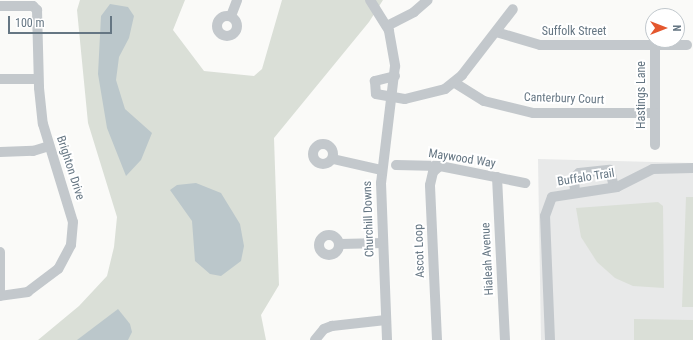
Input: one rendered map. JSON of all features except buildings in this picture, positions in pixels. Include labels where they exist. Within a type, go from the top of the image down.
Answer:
[{"type":"street","points":[[231,16],[236,0]]},
{"type":"street","name":"Churchill Downs","points":[[370,0],[386,26],[394,54],[395,76],[381,170],[387,340]]},
{"type":"street","points":[[386,26],[414,12],[428,0]]},
{"type":"street","points":[[0,6],[31,3]]},
{"type":"street","name":"Brighton Drive","points":[[0,296],[20,295],[34,288],[58,269],[71,246],[72,214],[49,146],[38,79],[37,10],[31,3]]},
{"type":"street","points":[[395,76],[379,78],[373,85],[380,97],[392,98],[426,96],[454,83],[513,9]]},
{"type":"street","name":"Suffolk Street","points":[[496,32],[540,45],[645,45]]},
{"type":"street","name":"Hastings Lane","points":[[655,48],[655,145]]},
{"type":"street","points":[[0,79],[38,79]]},
{"type":"street","name":"Canterbury Court","points":[[454,83],[484,101],[529,112],[655,113]]},
{"type":"street","points":[[0,152],[33,151],[49,146]]},
{"type":"street","points":[[333,159],[381,170]]},
{"type":"street","name":"Maywood Way","points":[[396,165],[440,166],[525,183]]},
{"type":"street","name":"Ascot Loop","points":[[438,340],[430,185],[433,172],[440,166]]},
{"type":"street","name":"Buffalo Trail","points":[[550,340],[545,210],[552,197],[575,192],[614,187],[653,168],[693,168]]},
{"type":"street","points":[[575,192],[574,175],[586,172],[610,170],[614,187]]},
{"type":"street","name":"Hialeah Avenue","points":[[497,177],[505,340]]},
{"type":"street","points":[[340,244],[383,243]]},
{"type":"street","points":[[0,252],[0,296]]},
{"type":"street","points":[[315,340],[324,329],[332,326],[386,320]]},
{"type":"shaded area","points":[[80,0],[185,0],[173,30],[204,71],[254,76],[262,69],[282,0],[383,0],[369,22],[274,138],[279,285],[261,315],[266,340],[38,340],[79,306],[107,276],[114,247],[117,217],[88,123],[77,10]]},
{"type":"shaded area","points":[[110,4],[128,7],[134,16],[129,38],[119,57],[116,80],[125,109],[152,133],[141,160],[126,176],[107,128],[98,74],[101,16]]},
{"type":"shaded area","points":[[538,159],[693,163],[693,340],[541,340]]},
{"type":"shaded area","points":[[196,183],[221,193],[240,224],[244,246],[241,261],[221,276],[210,274],[195,261],[192,221],[170,190],[177,185]]},
{"type":"shaded area","points":[[686,197],[693,197],[693,307],[682,307]]},
{"type":"shaded area","points":[[658,202],[663,206],[664,288],[633,286],[615,278],[597,262],[581,237],[576,208]]},
{"type":"shaded area","points":[[118,309],[130,324],[132,332],[128,340],[77,340]]},
{"type":"shaded area","points":[[634,319],[693,320],[693,340],[634,340]]}]
